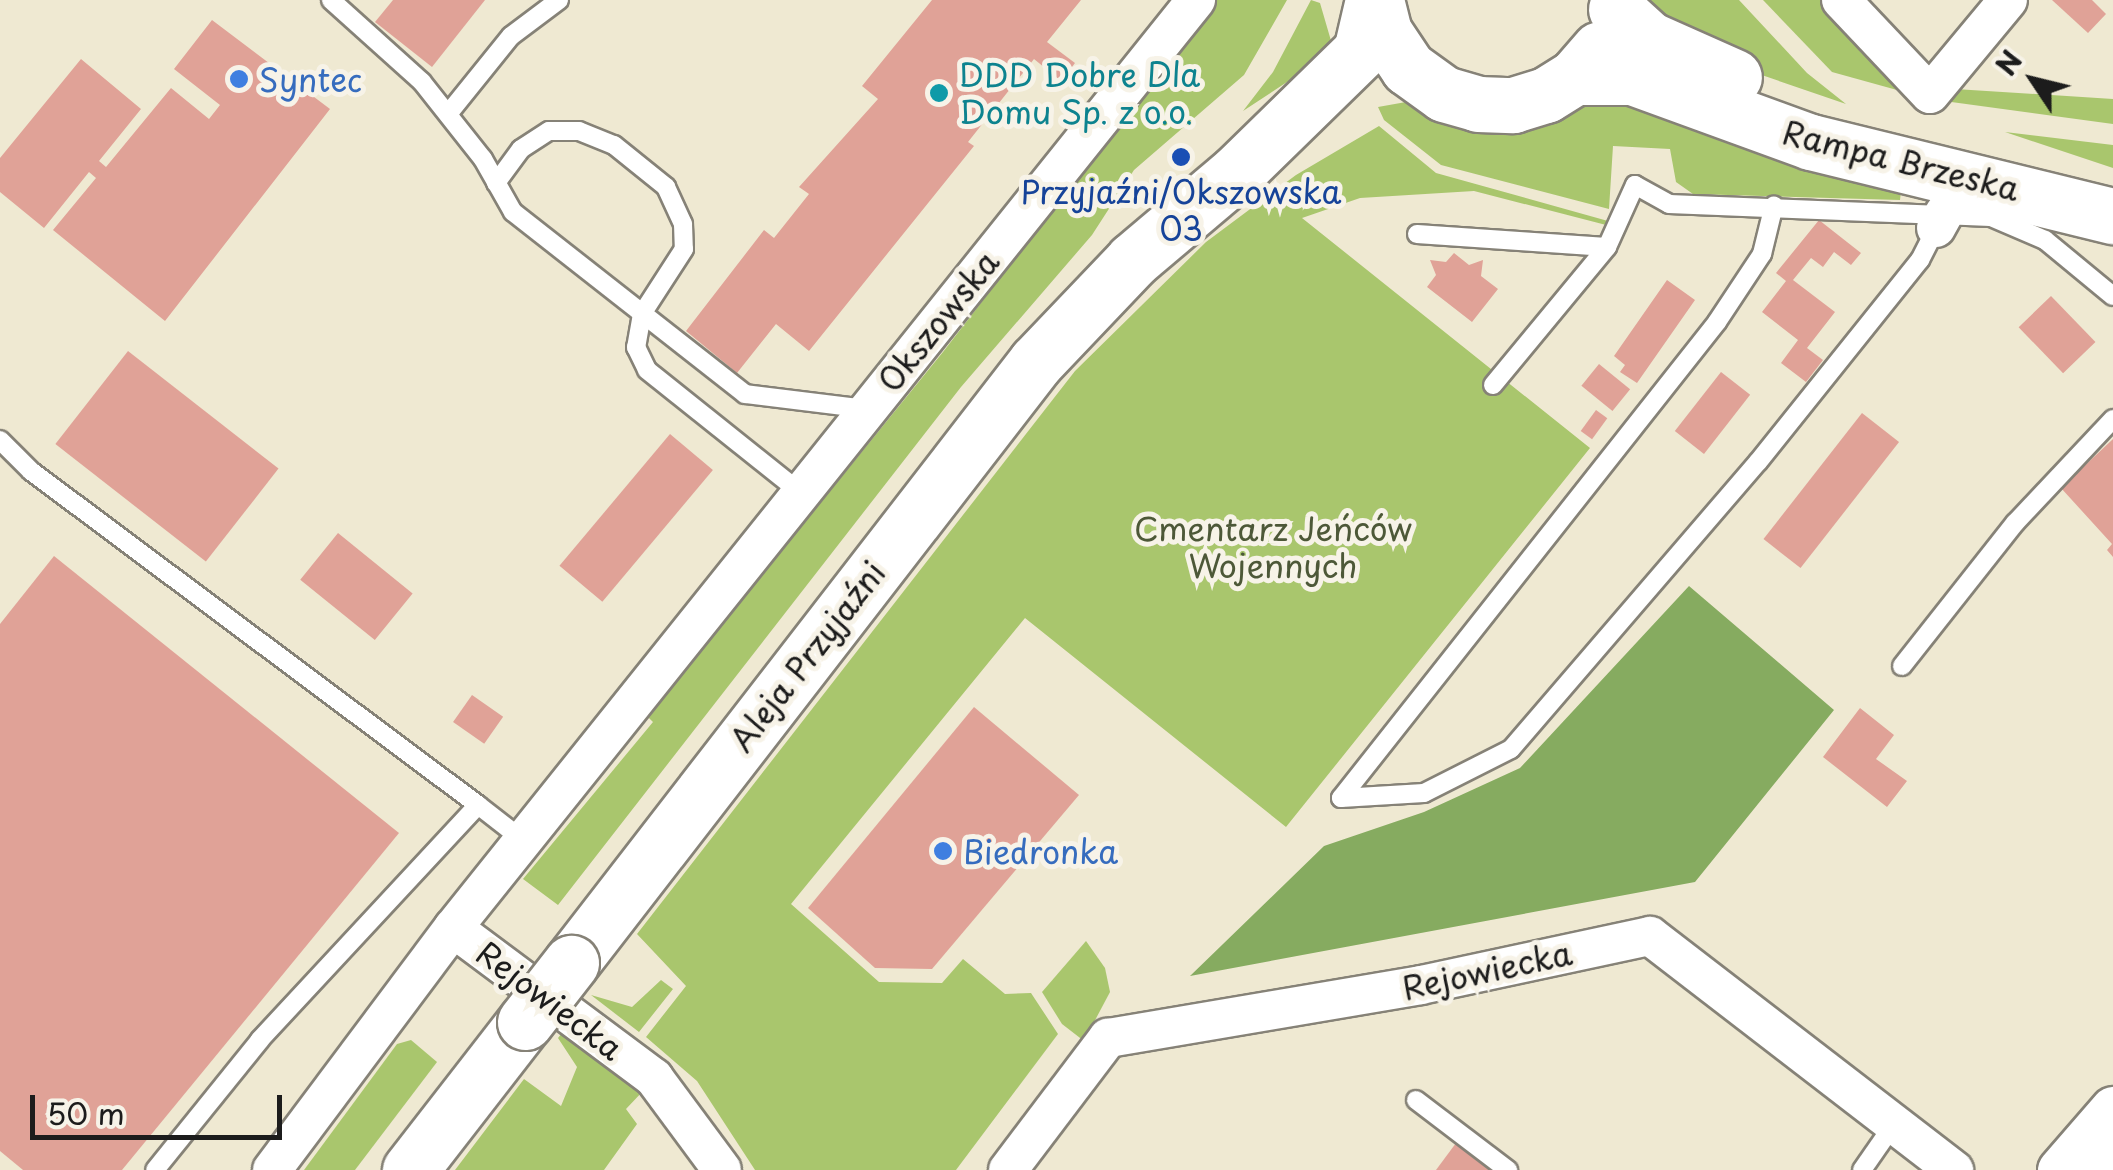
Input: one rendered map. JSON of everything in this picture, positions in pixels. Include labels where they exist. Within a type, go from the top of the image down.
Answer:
[{"type":"highway","points":[[1375,0],[1384,32],[1408,68],[1444,94]]},
{"type":"highway","name":"Aleja Przyjaźni","points":[[410,1170],[1036,362],[1133,260],[1236,173],[1361,51],[1375,0]]},
{"type":"highway","points":[[1575,77],[1601,47],[1616,5]]},
{"type":"highway","name":"Rampa Brzeska","points":[[1616,5],[1649,39],[1689,60],[1800,103],[2113,178]]},
{"type":"highway","name":"Aleja Przyjaźni","points":[[1236,173],[1389,90],[1512,105],[1575,77]]},
{"type":"highway","name":"Rampa Brzeska","points":[[1575,77],[1632,77],[1811,142],[2113,216]]},
{"type":"street","name":"Okszowska","points":[[567,785],[1196,0]]},
{"type":"street","points":[[1841,0],[1930,94],[2008,0]]},
{"type":"street","name":"Rejowiecka","points":[[567,785],[453,928],[654,1078],[722,1170]]},
{"type":"street","points":[[272,1170],[453,928]]},
{"type":"street","name":"Rejowiecka","points":[[1008,1170],[1108,1038],[1420,985],[1650,936],[1896,1121],[1954,1170]]},
{"type":"street","points":[[2060,1170],[2113,1108]]},
{"type":"street","points":[[2104,1170],[2113,1159]]},
{"type":"lane","name":"Okszowska","points":[[331,0],[422,82],[513,212],[744,394],[867,409]]},
{"type":"lane","points":[[448,114],[511,36],[559,0]]},
{"type":"lane","points":[[496,183],[522,149],[549,131],[580,131],[614,146],[666,187],[683,224],[684,249],[642,314],[636,347],[647,370],[801,493]]},
{"type":"lane","points":[[1493,385],[1607,247],[1634,186],[1669,204],[1774,206],[2022,226],[2113,296]]},
{"type":"lane","points":[[1774,206],[1762,254],[1718,322],[1342,798],[1424,793],[1511,749],[1758,462],[1920,260],[1941,220]]},
{"type":"lane","points":[[1418,234],[1607,247]]},
{"type":"lane","points":[[1902,666],[2015,523],[2113,419]]},
{"type":"lane","points":[[0,440],[31,471],[523,840]]},
{"type":"lane","points":[[155,1170],[260,1040],[478,805]]},
{"type":"lane","points":[[1416,1100],[1508,1170]]},
{"type":"lane","points":[[1862,1170],[1896,1121]]},
{"type":"green space","points":[[1215,0],[1287,0],[1244,75],[1134,170],[1092,235],[961,387],[558,905],[523,879],[653,722],[647,716],[943,352]]},
{"type":"green space","points":[[1311,0],[1320,3],[1334,51],[1243,111],[1273,72]]},
{"type":"green space","points":[[1646,0],[1739,0],[1807,73],[1846,104],[1715,59]]},
{"type":"green space","points":[[1763,0],[1824,0],[1915,95],[1832,72]]},
{"type":"green space","points":[[1955,89],[2113,99],[2113,124],[1944,101]]},
{"type":"green space","points":[[1615,92],[1903,174],[1900,200],[1693,194],[1676,182],[1670,149],[1613,146],[1609,209],[1441,165],[1384,120],[1378,107],[1406,102],[1464,123]]},
{"type":"green space","name":"Cmentarz Jeńców Wojennych","points":[[1379,126],[1436,173],[1608,221],[1610,226],[1474,191],[1360,198],[1302,218],[1590,448],[1286,827],[1025,618],[791,904],[879,982],[942,983],[963,959],[1005,994],[1031,993],[1058,1034],[956,1170],[755,1170],[697,1081],[646,1037],[686,986],[637,934],[1075,371],[1206,242],[1296,175]]},
{"type":"green space","points":[[2005,132],[2113,145],[2113,168]]},
{"type":"green space","points":[[1689,586],[1834,710],[1695,882],[1190,976],[1324,846],[1424,812],[1520,768]]},
{"type":"green space","points":[[1086,941],[1105,968],[1110,992],[1084,1041],[1062,1024],[1042,992]]},
{"type":"green space","points":[[661,980],[673,989],[639,1032],[591,995],[632,1007]]},
{"type":"green space","points":[[566,1028],[644,1090],[626,1109],[637,1124],[604,1170],[455,1170],[524,1079],[561,1106],[577,1067],[558,1038]]},
{"type":"green space","points":[[411,1040],[437,1062],[355,1170],[304,1170],[397,1044]]},
{"type":"building","points":[[393,0],[485,0],[432,67],[375,22]]},
{"type":"building","points":[[932,0],[1081,0],[1047,42],[1075,63],[1061,81],[1034,59],[968,142],[974,146],[809,351],[776,324],[737,373],[686,331],[764,230],[774,238],[809,194],[799,187],[878,99],[862,86]]},
{"type":"building","points":[[2052,0],[2092,0],[2106,14],[2088,33]]},
{"type":"building","points":[[212,20],[330,109],[165,321],[53,230],[96,178],[89,172],[44,228],[0,192],[0,158],[81,59],[141,109],[99,161],[106,167],[171,88],[209,119],[220,105],[174,69]]},
{"type":"building","points":[[1819,220],[1861,253],[1851,265],[1834,252],[1823,267],[1811,258],[1793,280],[1835,312],[1807,348],[1823,360],[1806,382],[1781,363],[1798,340],[1762,312],[1786,281],[1776,273]]},
{"type":"building","points":[[1454,253],[1469,265],[1483,260],[1481,276],[1498,289],[1472,322],[1427,287],[1436,275],[1430,260],[1446,262]]},
{"type":"building","points":[[1667,280],[1695,300],[1637,383],[1620,372],[1625,365],[1614,356]]},
{"type":"building","points":[[2051,296],[2095,342],[2063,373],[2019,327]]},
{"type":"building","points":[[128,351],[279,469],[206,562],[55,444]]},
{"type":"building","points":[[1599,364],[1630,389],[1612,411],[1581,386]]},
{"type":"building","points":[[1721,372],[1750,395],[1704,454],[1675,431]]},
{"type":"building","points":[[1596,410],[1607,418],[1592,439],[1581,431]]},
{"type":"building","points":[[1862,413],[1899,442],[1801,568],[1763,539]]},
{"type":"building","points":[[670,434],[713,470],[602,602],[559,566]]},
{"type":"building","points":[[2113,439],[2113,557],[2107,550],[2112,544],[2061,488]]},
{"type":"building","points":[[338,533],[413,593],[375,640],[300,580]]},
{"type":"building","points":[[54,556],[399,833],[122,1170],[23,1170],[0,1151],[0,624]]},
{"type":"building","points":[[472,695],[503,717],[484,744],[453,722]]},
{"type":"building","name":"Biedronka","points":[[974,707],[1079,795],[932,969],[875,968],[808,908]]},
{"type":"building","points":[[1860,708],[1894,735],[1876,759],[1907,781],[1887,807],[1823,757]]},
{"type":"building","points":[[1459,1139],[1500,1170],[1436,1170]]},
{"type":"place","name":"Syntec","points":[[239,79]]},
{"type":"place","name":"DDD Dobre Dla Domu Sp. z o.o.","points":[[939,93]]},
{"type":"place","name":"Przyjaźni/Okszowska 03","points":[[1181,157]]},
{"type":"place","name":"Biedronka","points":[[943,851]]}]
